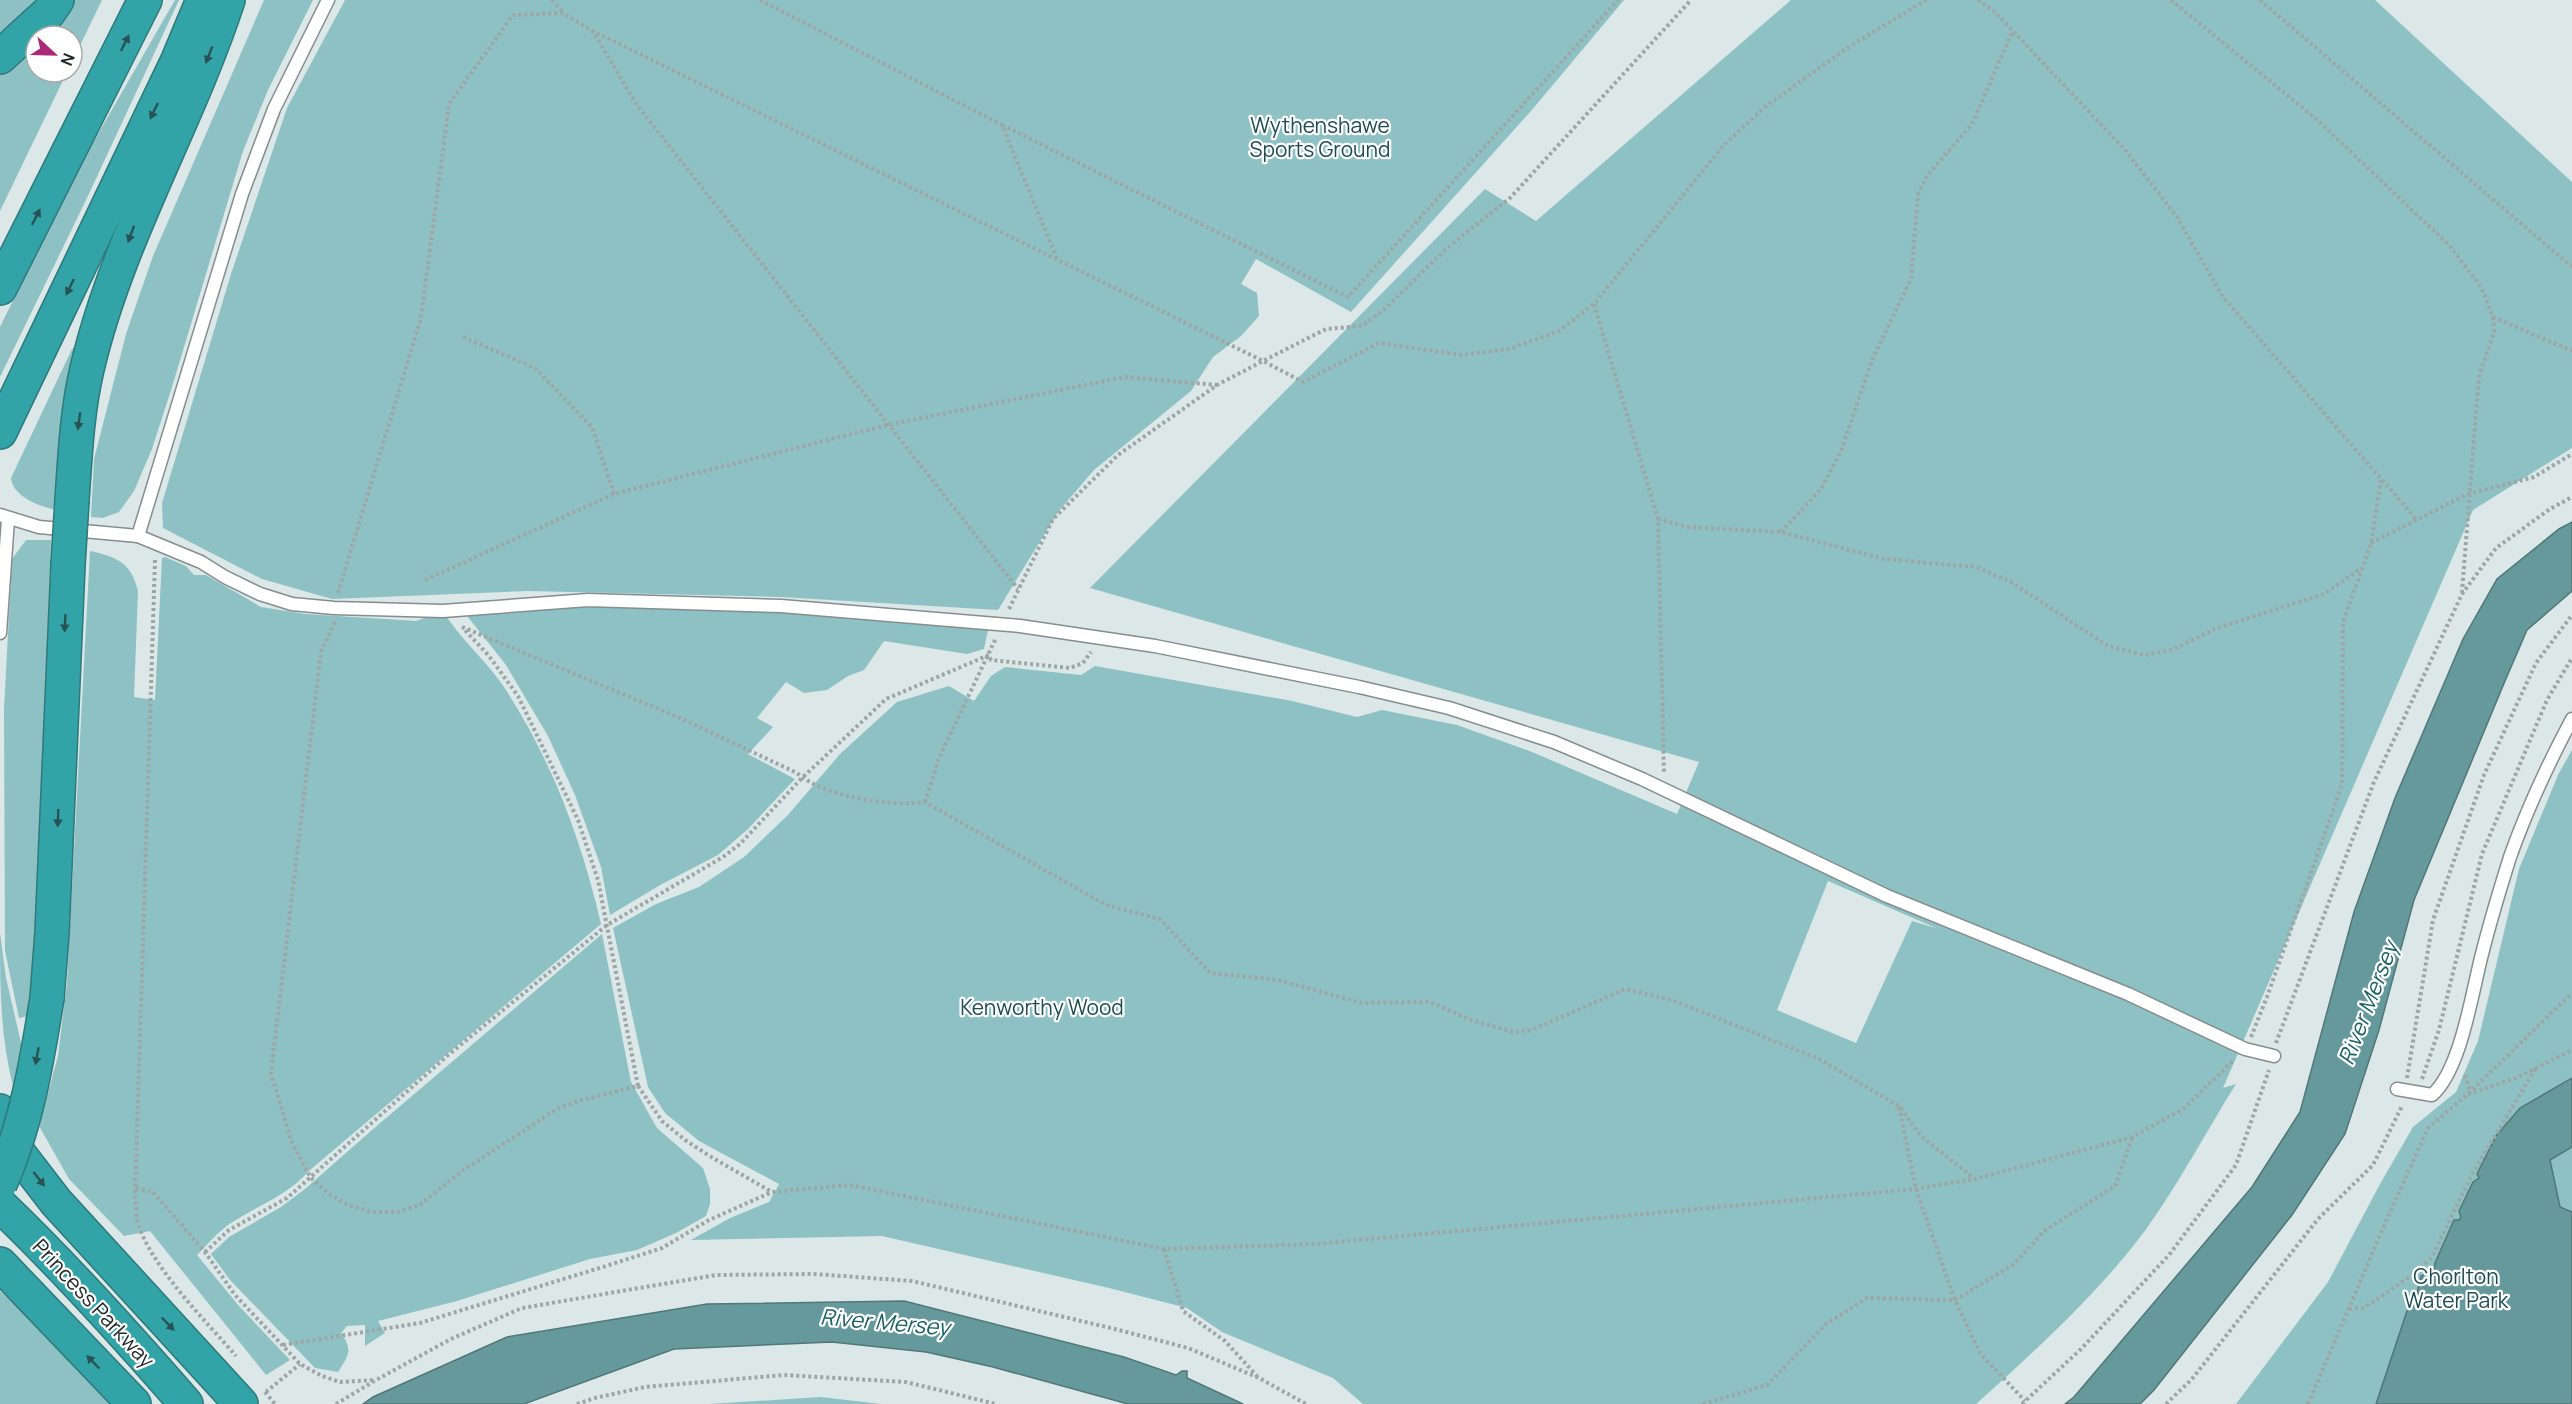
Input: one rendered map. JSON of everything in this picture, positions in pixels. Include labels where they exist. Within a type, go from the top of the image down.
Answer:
[{"type":"highway","points":[[0,57],[48,13],[57,0]]},
{"type":"highway","points":[[0,288],[145,0]]},
{"type":"highway","points":[[0,432],[178,60],[204,0]]},
{"type":"highway","points":[[0,1184],[12,1152],[32,1081],[47,998],[52,933],[68,564],[72,500],[86,370],[104,307],[138,216],[210,54],[228,0]]},
{"type":"highway","points":[[0,1111],[13,1146],[56,1202],[125,1280],[248,1392]]},
{"type":"highway","name":"Princess Parkway","points":[[0,1205],[44,1247],[119,1326],[186,1404]]},
{"type":"highway","name":"Princess Parkway","points":[[0,1264],[134,1404]]},
{"type":"lane","points":[[138,536],[242,194],[274,109],[328,0]]},
{"type":"lane","points":[[0,633],[4,517],[39,527],[138,536],[156,541],[260,594],[292,604],[338,608],[443,611],[588,600],[780,606],[1002,624],[1178,651],[1359,687],[1449,708],[1554,742],[1664,790],[1887,896],[2127,994],[2246,1049],[2274,1056]]},
{"type":"lane","points":[[2406,1092],[2432,1095],[2449,1071],[2462,1035],[2483,950],[2510,857],[2541,776],[2572,719]]},
{"type":"path","points":[[552,0],[563,13],[591,30],[1303,382],[1379,343],[1461,355],[1509,349],[1559,331],[1594,304],[1724,145],[1757,114],[1847,48],[1926,0]]},
{"type":"path","points":[[760,0],[1002,125],[1348,297],[1618,0]]},
{"type":"path","points":[[925,802],[939,758],[1053,519],[1118,455],[1217,385],[1326,329],[1362,326],[1386,308],[1447,248],[1510,198],[1691,0]]},
{"type":"path","points":[[1978,0],[1995,12],[2013,30],[2126,151],[2177,217],[2223,297],[2417,520]]},
{"type":"path","points":[[2171,0],[2315,118],[2449,245],[2481,287],[2493,317],[2494,332],[2479,376],[2462,594]]},
{"type":"path","points":[[2260,0],[2572,267]]},
{"type":"path","points":[[563,13],[513,15],[449,104],[420,318],[338,608],[321,652],[271,1073],[292,1143],[311,1178],[328,1193],[346,1204],[370,1212],[397,1212],[420,1205],[462,1171],[557,1109],[578,1101],[638,1086]]},
{"type":"path","points":[[591,30],[637,105],[1018,590]]},
{"type":"path","points":[[1781,532],[1821,489],[1841,451],[1872,360],[1911,279],[1918,194],[1927,176],[1972,124],[2013,30]]},
{"type":"path","points":[[1002,125],[1057,260]]},
{"type":"path","points":[[1594,304],[1658,519],[1664,790]]},
{"type":"path","points":[[2493,317],[2572,351]]},
{"type":"path","points":[[463,337],[535,368],[592,428],[614,494]]},
{"type":"path","points":[[425,580],[614,494],[887,425],[1125,377],[1217,385]]},
{"type":"path","points":[[1658,519],[1688,526],[1781,532],[1884,559],[1976,567],[2011,582],[2109,646],[2145,655],[2174,649],[2217,628],[2324,594],[2359,572],[2371,544],[2469,494],[2534,477],[2572,454]]},
{"type":"path","points":[[283,1345],[420,1323],[606,1266],[662,1248],[709,1220],[772,1192],[850,1185],[1164,1249],[1315,1244],[1916,1189],[1975,1179],[2132,1137],[2183,1109],[2246,1049],[2267,997],[2342,784],[2343,622],[2371,544],[2381,480]]},
{"type":"path","points":[[1899,1106],[1916,1189],[1955,1300],[1980,1353],[2023,1402],[2081,1350],[2169,1255],[2236,1165],[2274,1056],[2279,1035],[2374,782],[2462,594],[2496,548],[2550,509],[2572,497]]},
{"type":"path","points":[[156,541],[136,1188],[137,1220],[146,1242],[163,1269],[236,1357]]},
{"type":"path","points":[[2166,1404],[2192,1379],[2319,1219],[2373,1165],[2401,1112],[2433,920],[2484,776],[2536,663],[2572,615]]},
{"type":"path","points":[[772,1192],[685,1140],[662,1121],[638,1086],[598,880],[578,820],[518,696],[489,656],[462,627],[681,718],[802,778],[845,795],[874,802],[909,804],[925,802],[1106,905],[1160,919],[1210,973],[1278,980],[1362,1003],[1430,1002],[1471,1020],[1513,1032],[1532,1030],[1625,989],[1672,1000],[1819,1059],[1899,1106],[1922,1137],[1975,1179]]},
{"type":"path","points":[[989,655],[992,660],[1070,668],[1083,663],[1093,650],[1098,637]]},
{"type":"path","points":[[205,1252],[229,1230],[287,1198],[447,1056],[607,924],[723,857],[740,844],[802,778],[886,699],[989,655]]},
{"type":"path","points":[[2406,1092],[2439,1030],[2482,854],[2547,700],[2572,658]]},
{"type":"path","points":[[2308,1404],[2428,1128],[2468,1094],[2543,1018],[2572,993]]},
{"type":"path","points":[[2468,1094],[2516,1078],[2572,1050]]},
{"type":"path","points":[[2348,1310],[2363,1308],[2376,1300],[2412,1275],[2432,1257],[2472,1174],[2536,1068]]},
{"type":"path","points":[[1703,1404],[1767,1385],[1826,1324],[1867,1298],[1955,1300],[2014,1263],[2044,1231],[2115,1185],[2132,1137]]},
{"type":"path","points":[[136,1188],[153,1192],[205,1252],[235,1295],[300,1364],[322,1376],[340,1382],[376,1380]]},
{"type":"path","points":[[1164,1249],[1183,1311],[1225,1341],[1259,1378]]},
{"type":"path","points":[[336,1404],[451,1339],[522,1308],[716,1275],[814,1274],[923,1284],[1188,1348],[1259,1378],[1306,1404]]},
{"type":"path","points":[[248,1392],[300,1364]]},
{"type":"path","points":[[577,1404],[645,1387],[784,1375],[906,1382],[996,1404]]},
{"type":"path","points":[[248,1392],[275,1404]]},
{"type":"green space","points":[[0,0],[35,0],[28,12],[0,32]]},
{"type":"green space","points":[[73,0],[102,0],[84,37],[84,24],[52,24]]},
{"type":"green space","points":[[175,0],[179,0],[87,198],[0,377],[0,327],[75,174]]},
{"type":"green space","points":[[264,0],[313,0],[268,90],[243,151],[172,387],[152,449],[134,491],[119,512],[103,518],[91,517],[94,459],[126,334],[153,256]]},
{"type":"green space","name":"Wythenshawe Sports Ground","points":[[345,0],[1624,0],[1531,111],[1351,312],[1256,259],[1241,284],[1257,293],[1259,316],[1241,336],[1213,357],[1191,391],[1094,470],[1058,512],[998,610],[781,597],[528,591],[332,599],[262,579],[163,528],[162,503],[231,274],[287,108]]},
{"type":"green space","name":"Kenworthy Wood","points":[[1791,0],[2375,0],[2572,182],[2572,448],[2473,510],[2223,1088],[2236,1084],[2170,1193],[2128,1252],[2066,1320],[1976,1404],[1363,1404],[1333,1378],[1222,1332],[1187,1308],[1109,1288],[882,1236],[691,1240],[730,1218],[769,1202],[779,1184],[699,1141],[665,1113],[648,1087],[613,928],[656,904],[699,887],[744,857],[788,815],[840,754],[897,702],[949,686],[974,701],[991,676],[1005,667],[1081,675],[1095,666],[1292,701],[1357,717],[1382,710],[1457,725],[1532,752],[1677,814],[1699,762],[1090,588],[1485,189],[1536,221]],"holes":[[[1828,881],[1936,928],[1912,921],[1856,1043],[1777,1010]]]},
{"type":"green space","points":[[24,52],[24,84],[61,84],[0,211],[0,74]]},
{"type":"green space","points":[[75,347],[77,350],[56,510],[28,500],[16,490],[11,478],[72,349]]},
{"type":"green space","points":[[26,540],[51,540],[36,955],[29,1016],[19,1018],[5,951],[4,709],[12,559]]},
{"type":"green space","points":[[90,551],[122,562],[135,581],[138,591],[134,697],[155,700],[162,558],[165,557],[186,566],[194,575],[206,575],[261,607],[306,614],[416,621],[443,611],[504,687],[536,742],[574,831],[601,924],[291,1188],[228,1225],[197,1255],[239,1306],[290,1360],[266,1375],[150,1231],[124,1236],[69,1179],[39,1126],[58,1056],[67,983]]},
{"type":"green space","points":[[620,604],[811,613],[988,630],[984,649],[967,654],[884,641],[864,670],[848,676],[827,690],[804,693],[786,682],[757,718],[773,727],[748,754],[795,779],[748,829],[718,855],[662,884],[610,915],[601,867],[575,795],[548,736],[506,665],[464,612]]},
{"type":"green space","name":"Chorlton Water Park","points":[[2572,750],[2572,1404],[2236,1404],[2328,1282],[2413,1127],[2456,1092],[2478,1041],[2519,869],[2558,775]]},
{"type":"green space","points":[[0,933],[6,978],[22,1047],[13,1086],[3,1029]]},
{"type":"green space","points":[[602,934],[631,1082],[657,1128],[703,1168],[710,1189],[710,1204],[706,1216],[676,1233],[637,1250],[590,1259],[457,1301],[378,1321],[385,1333],[365,1346],[365,1325],[347,1326],[341,1333],[347,1344],[348,1352],[338,1372],[315,1368],[230,1280],[211,1254],[229,1237],[281,1207],[305,1189]]},
{"type":"green space","points":[[0,1291],[76,1360],[115,1404],[0,1404]]},
{"type":"green space","points":[[821,1397],[881,1404],[709,1404]]},
{"type":"water","name":"River Mersey","points":[[2572,522],[2572,591],[2527,630],[2505,681],[2414,900],[2379,1030],[2345,1134],[2292,1215],[2154,1390],[2140,1404],[2065,1404],[2074,1397],[2252,1187],[2300,1112],[2354,912],[2395,798],[2463,639],[2497,579],[2559,529]]},
{"type":"water","name":"Chorlton Water Park","points":[[2572,1078],[2572,1147],[2550,1160],[2560,1207],[2572,1212],[2572,1404],[2376,1404],[2407,1311],[2411,1303],[2415,1301],[2421,1276],[2434,1271],[2435,1263],[2454,1220],[2459,1220],[2461,1217],[2459,1211],[2473,1182],[2479,1178],[2477,1174],[2496,1136],[2520,1108]]},
{"type":"water","name":"River Mersey","points":[[904,1301],[1124,1357],[1176,1375],[1187,1371],[1187,1378],[1243,1404],[1128,1404],[993,1367],[926,1352],[832,1342],[674,1349],[524,1404],[363,1404],[373,1397],[507,1337],[707,1304]]}]
